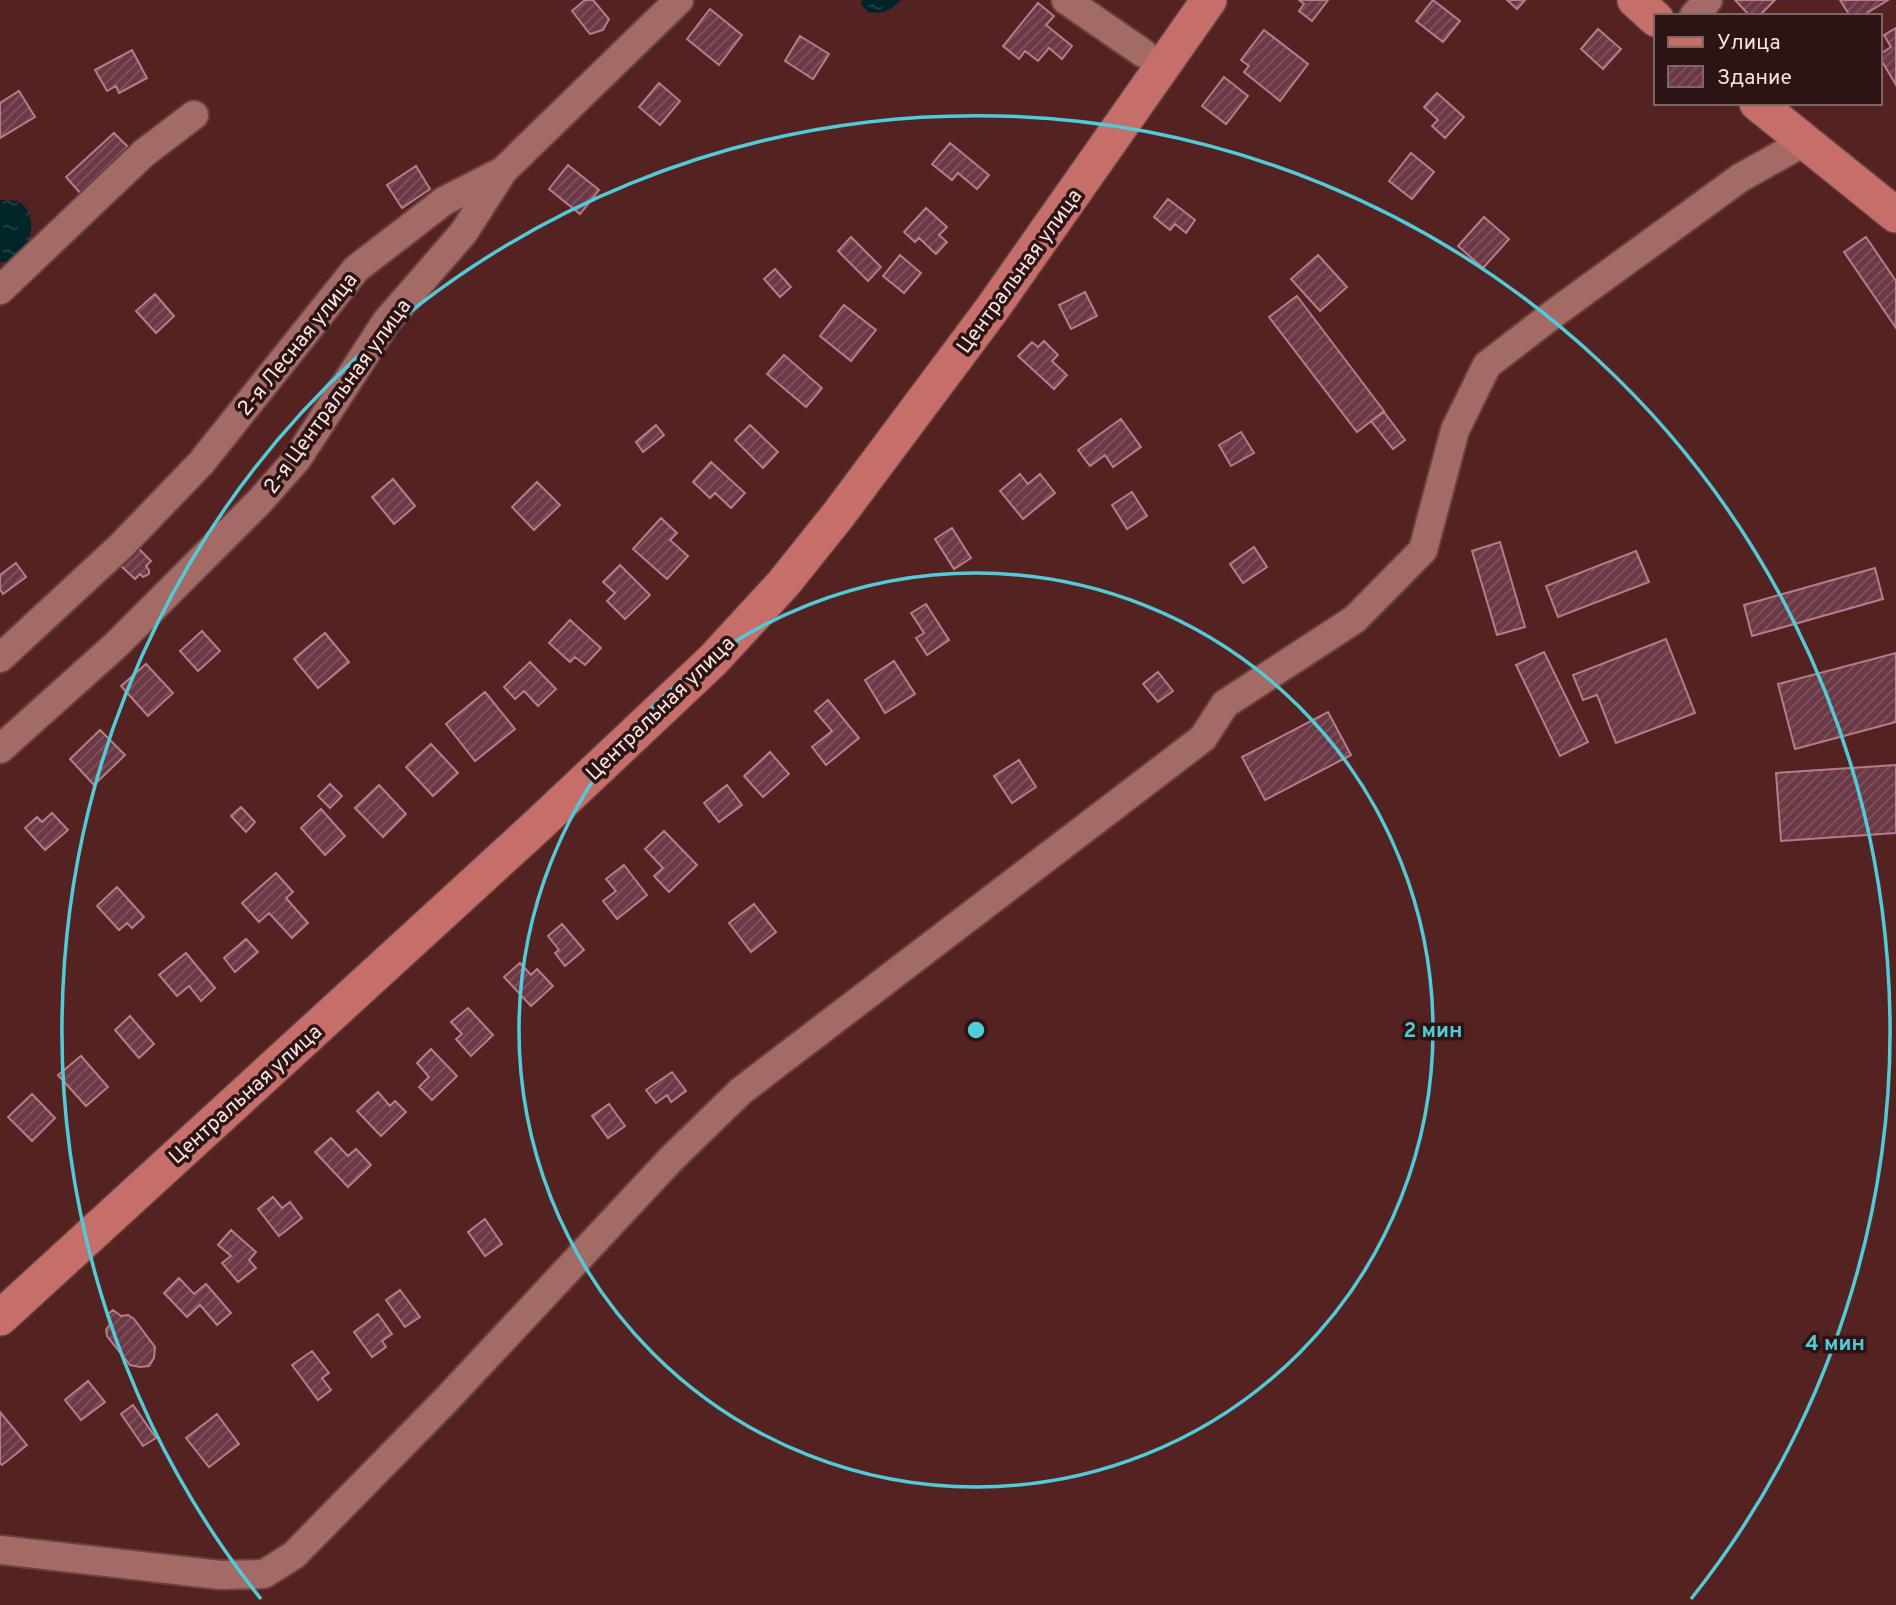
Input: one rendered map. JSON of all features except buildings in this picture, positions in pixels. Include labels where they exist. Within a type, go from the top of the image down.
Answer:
[{"type":"main road","name":"Центральная улица","points":[[0,1286],[523,808],[697,643],[763,573],[821,502],[973,298],[1180,0]]},
{"type":"main road","name":"Центральная улица","points":[[0,1318],[537,826],[722,650],[783,584],[856,492],[992,309],[1209,0]]},
{"type":"main road","points":[[1635,0],[1654,17]]},
{"type":"main road","points":[[1759,105],[1896,215]]},
{"type":"street","name":"2-я Лесная улица","points":[[0,658],[121,546],[201,463],[356,269],[444,201],[503,171],[679,0]]},
{"type":"street","points":[[1066,0],[1143,53]]},
{"type":"street","points":[[1696,14],[1708,0]]},
{"type":"street","points":[[0,290],[144,153],[194,115]]},
{"type":"street","points":[[0,1550],[220,1575],[264,1574],[294,1555],[447,1399],[672,1158],[741,1091],[1203,738],[1225,704],[1355,619],[1423,550],[1455,430],[1487,365],[1740,178],[1804,142]]},
{"type":"street","name":"2-я Центральная улица","points":[[0,749],[116,645],[297,459],[386,322],[464,232],[503,171]]},
{"type":"water","points":[[862,0],[901,0],[890,9],[878,13],[868,12],[861,4]]},
{"type":"water","points":[[0,200],[17,201],[25,207],[31,226],[26,246],[19,255],[0,262]]}]
